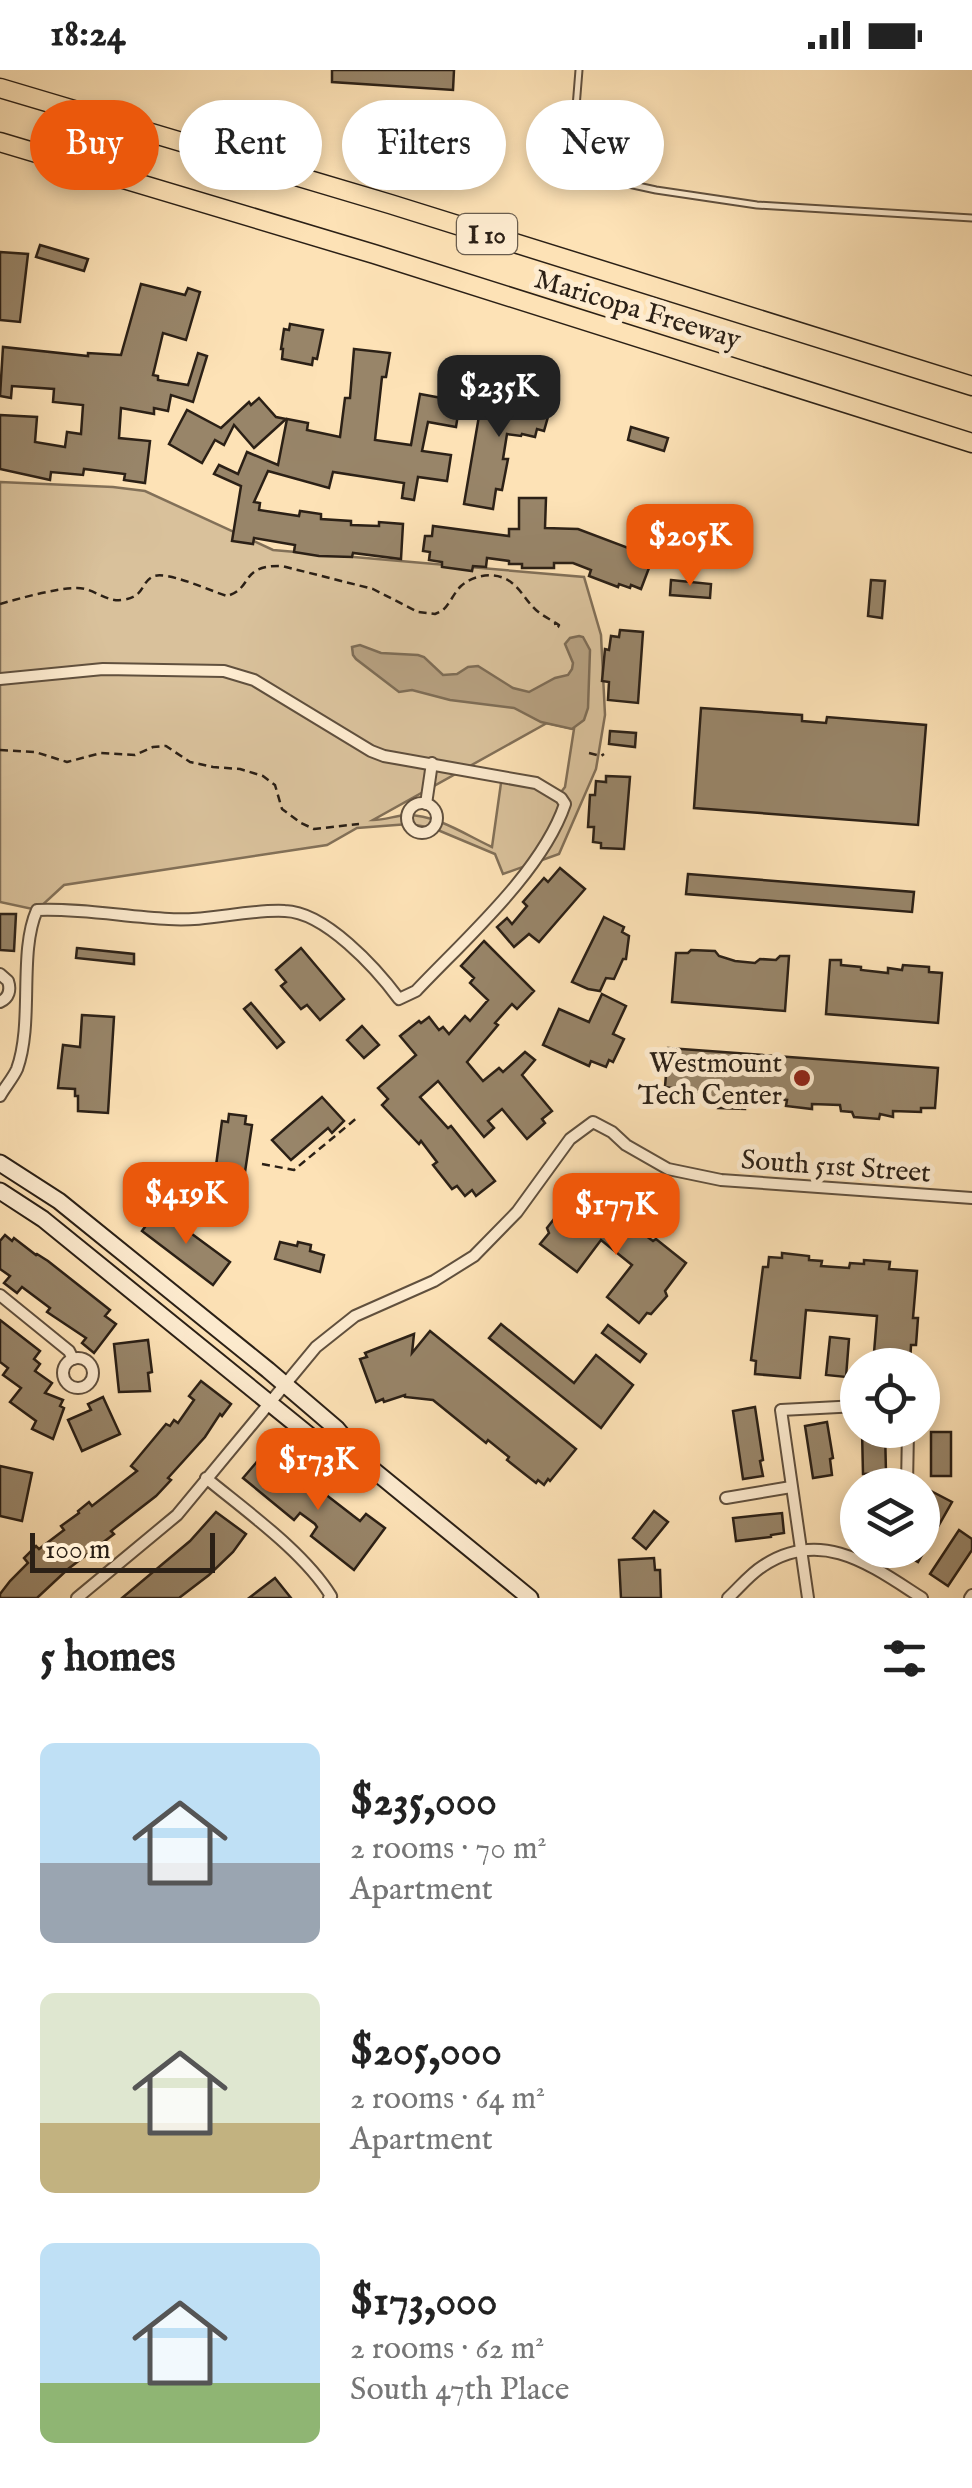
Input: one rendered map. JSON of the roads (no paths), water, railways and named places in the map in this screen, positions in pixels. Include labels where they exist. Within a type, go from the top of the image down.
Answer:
[{"type":"highway","name":"Maricopa Freeway","points":[[0,88],[408,209],[972,386]]},
{"type":"highway","name":"Maricopa Freeway","points":[[0,142],[374,254],[972,442]]},
{"type":"main road","points":[[0,1162],[60,1201],[106,1244],[285,1384],[337,1429],[366,1464],[530,1598]]},
{"type":"main road","points":[[0,1191],[105,1265],[320,1444],[366,1464]]},
{"type":"street","points":[[0,678],[104,669],[224,671],[254,680],[384,756],[536,783],[565,804],[534,861],[511,890],[416,991],[399,999],[387,982],[335,932],[298,912],[280,910],[174,920],[37,910],[31,924],[21,1053],[16,1071],[0,1096]]},
{"type":"street","points":[[426,804],[432,763]]},
{"type":"street","points":[[0,974],[8,981],[10,990],[0,1002]]},
{"type":"street","points":[[10,990],[28,992]]},
{"type":"street","name":"South 51st Street","points":[[285,1384],[316,1347],[355,1316],[434,1281],[474,1256],[516,1212],[570,1139],[593,1122],[668,1169],[722,1180],[972,1198]]},
{"type":"street","points":[[0,1295],[70,1352],[73,1359]]},
{"type":"street","points":[[78,1598],[178,1515],[285,1384]]},
{"type":"street","points":[[808,1598],[781,1410],[840,1407]]},
{"type":"street","points":[[206,1478],[320,1579],[330,1597]]},
{"type":"street","points":[[726,1498],[791,1488]]},
{"type":"street","points":[[728,1598],[763,1566],[801,1551],[827,1549],[840,1554]]},
{"type":"street","points":[[875,1568],[922,1598]]},
{"type":"lane","points":[[579,70],[576,154],[585,167],[610,180],[757,205],[972,218]]},
{"type":"place","name":"Westmount Tech Center","points":[[802,1078]]}]
